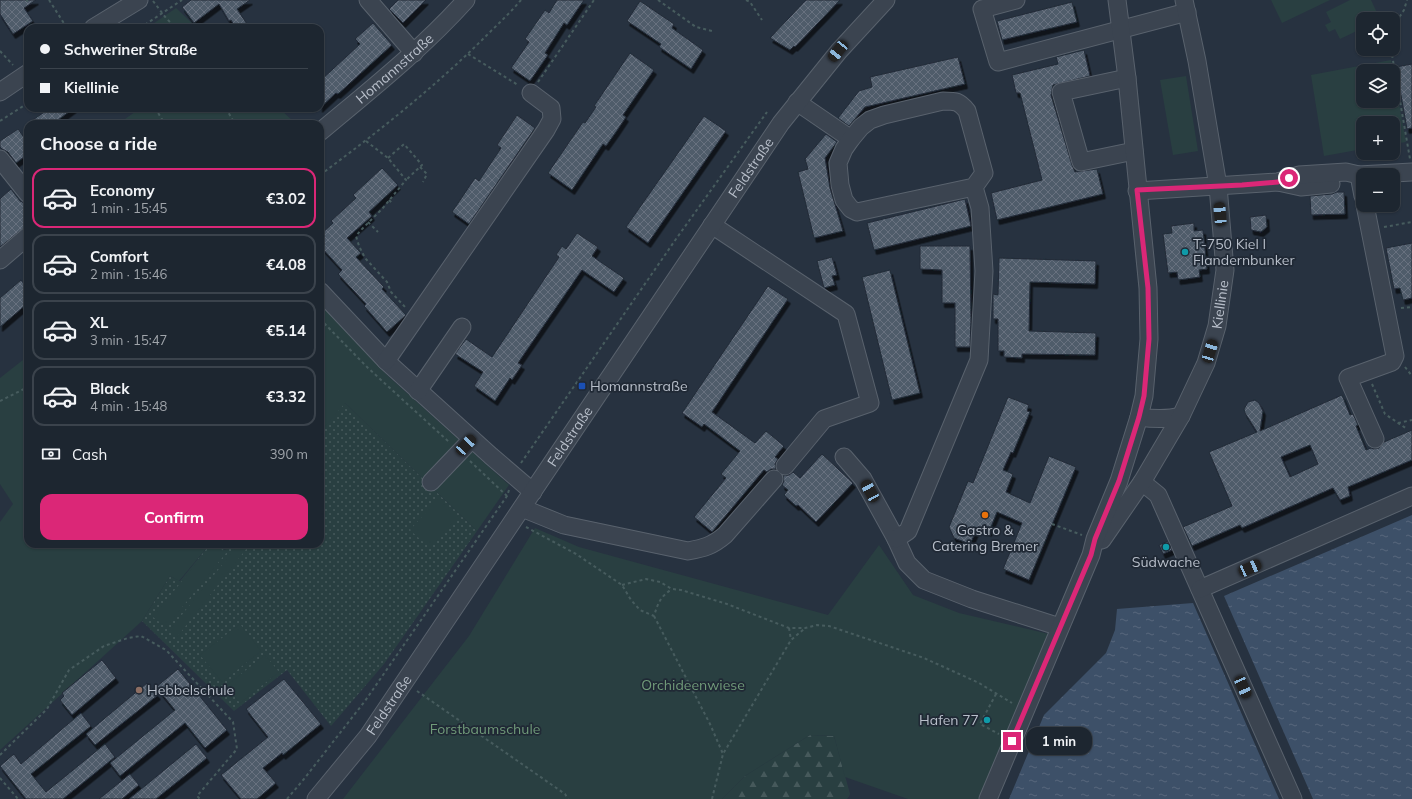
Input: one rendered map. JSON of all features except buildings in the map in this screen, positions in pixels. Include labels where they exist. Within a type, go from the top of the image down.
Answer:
[{"type":"street","points":[[100,24],[140,0]]},
{"type":"street","points":[[368,0],[414,53]]},
{"type":"street","name":"Homannstraße","points":[[324,129],[414,53],[466,0]]},
{"type":"street","name":"Feldstraße","points":[[316,799],[368,736],[712,225],[797,102],[838,51],[886,0]]},
{"type":"street","points":[[1016,0],[982,9],[998,62],[1120,30],[1186,6]]},
{"type":"street","name":"Kiellinie","points":[[988,799],[1119,481],[1144,396],[1149,339],[1148,288],[1127,78],[1116,0]]},
{"type":"street","name":"Kiellinie","points":[[1093,547],[1142,482],[1181,416],[1206,363],[1218,326],[1225,270],[1218,186],[1207,115],[1186,6]]},
{"type":"street","points":[[0,92],[24,76]]},
{"type":"street","points":[[1127,78],[1061,92],[1081,162],[1134,151]]},
{"type":"street","points":[[386,361],[546,130],[552,119],[551,108],[531,93]]},
{"type":"street","points":[[943,101],[952,101],[960,103],[967,111],[984,174],[974,187],[857,212],[851,209],[844,200],[840,185],[838,163],[844,149],[851,139],[861,127],[870,120],[884,115],[943,101]]},
{"type":"street","points":[[797,102],[851,139]]},
{"type":"street","points":[[0,159],[24,189]]},
{"type":"street","points":[[1399,168],[1411,166]]},
{"type":"street","points":[[1137,190],[1278,182],[1300,175],[1346,172],[1356,174]]},
{"type":"street","points":[[896,538],[908,531],[979,360],[984,271],[980,208],[974,187]]},
{"type":"street","points":[[1366,212],[1395,356],[1392,362],[1348,378],[1375,439]]},
{"type":"street","points":[[712,225],[846,314],[850,327],[870,404],[824,419],[785,466]]},
{"type":"street","points":[[0,260],[24,239]]},
{"type":"street","points":[[324,295],[386,361],[533,492]]},
{"type":"street","points":[[418,391],[462,327]]},
{"type":"street","points":[[1139,417],[1156,419],[1181,416]]},
{"type":"street","points":[[431,482],[472,439]]},
{"type":"street","points":[[844,457],[863,479],[896,538],[908,563],[924,580],[972,599],[1060,627]]},
{"type":"street","points":[[518,514],[688,551],[706,548],[716,543],[725,535],[774,478]]},
{"type":"street","points":[[1142,482],[1158,495],[1293,799]]},
{"type":"street","points":[[1200,589],[1412,496]]},
{"type":"path","points":[[49,0],[65,24]]},
{"type":"path","points":[[152,0],[173,24]]},
{"type":"path","points":[[146,24],[182,0]]},
{"type":"path","points":[[324,172],[366,141],[427,90],[468,54],[521,0]]},
{"type":"path","points":[[468,54],[531,93],[594,0]]},
{"type":"path","points":[[658,0],[696,27],[712,31]]},
{"type":"path","points":[[746,0],[750,2],[762,20]]},
{"type":"path","points":[[1400,17],[1407,0]]},
{"type":"path","points":[[0,51],[24,73]]},
{"type":"path","points":[[1392,56],[1411,166]]},
{"type":"path","points":[[0,121],[24,105]]},
{"type":"path","points":[[287,799],[365,701],[508,496],[513,475],[767,112]]},
{"type":"path","points":[[366,141],[388,158],[406,180]]},
{"type":"path","points":[[388,158],[404,144],[422,165],[420,167],[427,174],[423,182]]},
{"type":"path","points":[[416,318],[391,292],[387,282],[365,258],[356,236],[382,209],[406,180],[420,167]]},
{"type":"path","points":[[389,200],[392,203]]},
{"type":"path","points":[[368,222],[378,232]]},
{"type":"path","points":[[1370,229],[1412,222]]},
{"type":"path","points":[[324,323],[368,368],[508,496]]},
{"type":"path","points":[[1366,372],[1385,414],[1407,429]]},
{"type":"path","points":[[0,401],[24,389]]},
{"type":"path","points":[[1398,423],[1412,420]]},
{"type":"path","points":[[518,514],[622,585],[631,600],[640,610],[654,616],[710,724],[723,754]]},
{"type":"path","points":[[1052,524],[1093,547]]},
{"type":"path","points":[[622,585],[646,578],[660,582],[672,589],[681,590],[727,604],[789,628],[805,628],[817,625],[829,626],[924,658],[979,683],[1013,704]]},
{"type":"path","points":[[654,616],[659,602],[664,594],[672,589]]},
{"type":"path","points":[[789,628],[791,640]]},
{"type":"path","points":[[712,799],[723,754],[791,640],[805,628]]},
{"type":"path","points":[[0,755],[47,709],[69,670],[104,646],[128,638],[141,636],[166,650],[233,722],[237,750],[197,796],[200,799]]},
{"type":"path","points":[[404,681],[565,794],[568,799]]},
{"type":"path","points":[[996,694],[980,724],[999,734]]},
{"type":"path","points":[[0,778],[18,799]]},
{"type":"green space","points":[[1271,0],[1330,0],[1282,23]]},
{"type":"green space","points":[[1350,0],[1371,0],[1377,12],[1356,12],[1356,31],[1340,39],[1335,29],[1329,32],[1325,25],[1331,22],[1326,12]]},
{"type":"green space","points":[[176,8],[193,24],[153,24]]},
{"type":"green space","points":[[1391,60],[1392,64],[1370,64]]},
{"type":"green space","points":[[1356,67],[1356,108],[1400,108],[1406,142],[1400,143],[1400,116],[1356,116],[1356,150],[1324,156],[1311,75]]},
{"type":"green space","points":[[1186,76],[1198,151],[1173,155],[1160,80]]},
{"type":"green space","points":[[135,112],[283,112],[292,120],[124,120]]},
{"type":"green space","points":[[324,308],[388,376],[509,485],[477,531],[345,403],[324,428]]},
{"type":"green space","points":[[24,359],[24,548],[207,548],[179,581],[170,576],[142,621],[0,750],[0,522],[13,504],[0,484],[0,378]]},
{"type":"green space","points":[[344,402],[477,531],[384,664],[331,726],[287,670],[234,711],[142,621],[170,576],[180,581],[207,548],[223,548],[225,550],[227,548],[324,548],[324,428]]},
{"type":"green space","points":[[438,499],[458,516],[430,548],[410,530]]},
{"type":"green space","name":"Orchideenwiese","points":[[535,528],[579,547],[828,615],[879,545],[913,595],[959,613],[1049,634],[983,799],[908,799],[845,777],[834,736],[810,735],[745,776],[722,799],[343,799],[469,636]]},
{"type":"green space","points":[[209,548],[220,548],[226,553],[166,627],[153,617]]},
{"type":"green space","points":[[236,548],[247,548],[177,637],[169,631]]},
{"type":"green space","points":[[240,624],[261,651],[222,682],[200,655]]},
{"type":"green space","points":[[265,655],[279,672],[240,703],[226,686]]},
{"type":"green space","points":[[810,735],[834,736],[850,794],[847,799],[722,799],[745,776]]},
{"type":"water","points":[[1412,515],[1412,799],[1313,799],[1224,596]]},
{"type":"water","points":[[1193,603],[1279,799],[1009,799],[1044,715],[1106,653],[1115,630],[1117,609]]},
{"type":"place","name":"T-750 Kiel I Flandernbunker","points":[[1185,252]]},
{"type":"place","name":"Homannstraße","points":[[582,386]]},
{"type":"place","name":"Gastro & Catering Bremer","points":[[985,515]]},
{"type":"place","name":"Südwache","points":[[1166,547]]},
{"type":"place","name":"Hebbelschule","points":[[139,690]]},
{"type":"place","name":"Hafen 77","points":[[987,720]]},
{"type":"route","points":[[1012,741],[1091,555],[1095,539],[1119,481],[1144,396],[1149,339],[1148,288],[1137,190],[1242,185],[1278,182],[1289,178]]},
{"type":"park label","name":"Forstbaumschule","points":[[485,729]]}]
